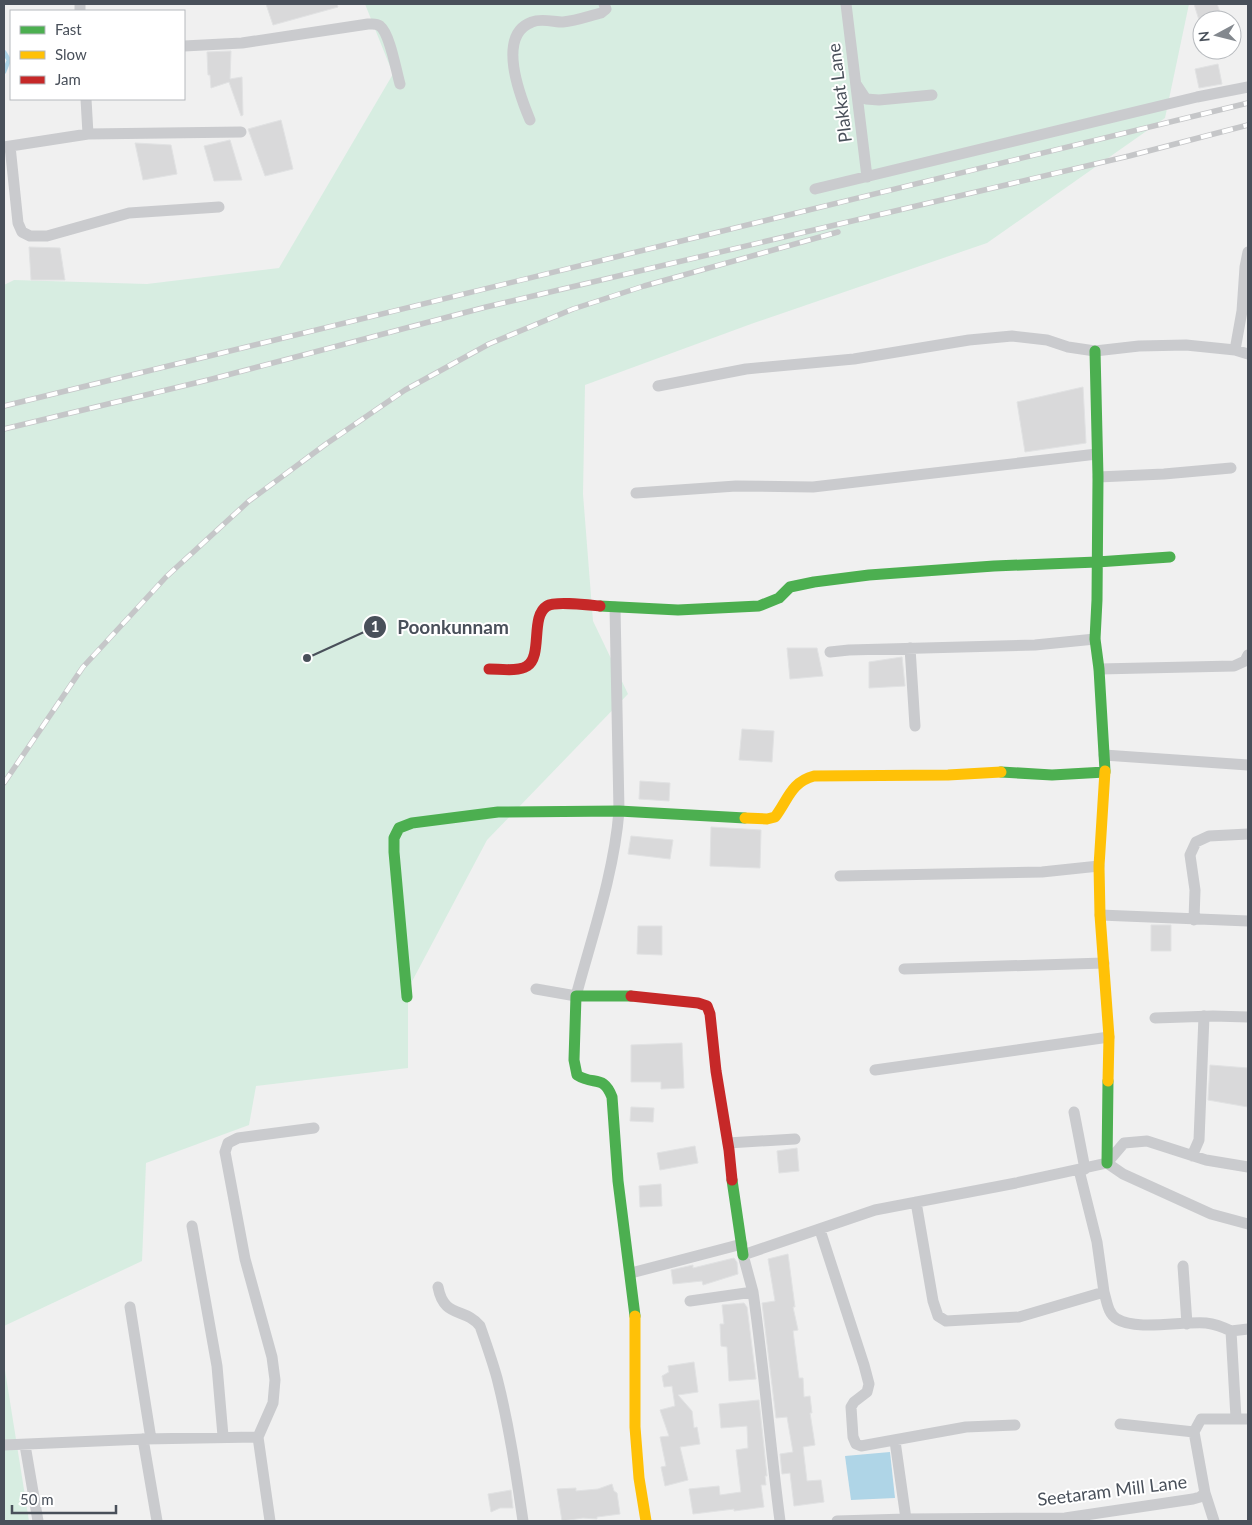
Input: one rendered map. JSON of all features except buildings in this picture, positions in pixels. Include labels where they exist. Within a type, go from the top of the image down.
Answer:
[{"type":"street","points":[[530,120],[521,97],[514,68],[513,44],[522,27],[534,21],[564,22],[601,13],[606,9],[604,4]]},
{"type":"street","name":"Plakkat Lane","points":[[846,4],[866,177]]},
{"type":"street","points":[[185,46],[242,43],[377,24],[387,36],[400,84]]},
{"type":"street","points":[[855,83],[866,99],[879,100],[932,95]]},
{"type":"street","points":[[814,190],[1196,97],[1248,87]]},
{"type":"street","points":[[86,100],[88,134]]},
{"type":"street","points":[[219,207],[129,213],[47,236],[30,236],[22,232],[18,223],[7,147],[88,134],[241,132]]},
{"type":"street","points":[[1235,350],[1242,311],[1248,252]]},
{"type":"street","points":[[658,386],[746,369],[854,359],[969,340],[1012,336],[1047,340],[1068,347],[1095,351],[1139,346],[1186,345],[1235,350],[1248,354]]},
{"type":"street","points":[[1095,351],[1098,477],[1095,639],[1099,669],[1105,772],[1099,866],[1100,915],[1109,1037],[1107,1163]]},
{"type":"street","points":[[636,493],[736,486],[813,487],[1097,454]]},
{"type":"street","points":[[1098,477],[1231,468]]},
{"type":"street","points":[[489,669],[519,669],[528,666],[533,658],[538,618],[542,610],[548,605],[567,604],[678,610],[759,606],[779,598],[790,587],[860,576],[994,566],[1170,557]]},
{"type":"street","points":[[615,607],[619,811],[617,836],[609,874],[576,996],[574,1060],[577,1075],[583,1080],[602,1082],[609,1087],[612,1097],[618,1181],[636,1315],[635,1427],[646,1521]]},
{"type":"street","points":[[830,652],[1035,645],[1095,639]]},
{"type":"street","points":[[910,648],[915,726]]},
{"type":"street","points":[[1099,669],[1234,666],[1245,661],[1248,655]]},
{"type":"street","points":[[1104,755],[1248,765]]},
{"type":"street","points":[[407,997],[394,838],[399,828],[412,823],[498,812],[619,811],[767,819],[775,816],[781,809],[787,796],[803,779],[814,776],[948,775],[996,772],[1052,775],[1105,772]]},
{"type":"street","points":[[1194,920],[1195,890],[1190,855],[1196,842],[1209,836],[1248,834]]},
{"type":"street","points":[[840,876],[1042,872],[1099,866]]},
{"type":"street","points":[[1100,915],[1248,921]]},
{"type":"street","points":[[904,969],[1104,962]]},
{"type":"street","points":[[536,989],[576,996],[641,996],[698,1003],[707,1006],[710,1014],[716,1071],[728,1143],[734,1201],[752,1292],[761,1352],[766,1410],[780,1521]]},
{"type":"street","points":[[1192,1156],[1199,1140],[1204,1016]]},
{"type":"street","points":[[1155,1018],[1248,1017]]},
{"type":"street","points":[[875,1070],[1109,1037]]},
{"type":"street","points":[[1074,1112],[1104,1292],[1110,1312],[1116,1319],[1125,1322],[1145,1324],[1205,1323],[1219,1325],[1231,1332],[1248,1329]]},
{"type":"street","points":[[270,1521],[258,1437],[273,1403],[275,1380],[272,1357],[245,1259],[226,1152],[228,1143],[238,1138],[314,1128]]},
{"type":"street","points":[[728,1143],[794,1139]]},
{"type":"street","points":[[631,1273],[743,1250],[820,1230],[875,1210],[1107,1163],[1124,1143],[1147,1142],[1206,1160],[1248,1167]]},
{"type":"street","points":[[1107,1163],[1123,1174],[1211,1214],[1248,1224]]},
{"type":"street","points":[[916,1202],[932,1301],[938,1316],[946,1321],[1019,1317],[1104,1292]]},
{"type":"street","points":[[192,1226],[217,1366],[223,1436]]},
{"type":"street","points":[[820,1230],[856,1338],[869,1384],[867,1392],[854,1402],[851,1408],[853,1438],[856,1444],[861,1446],[895,1441],[966,1427],[1015,1425]]},
{"type":"street","points":[[1183,1266],[1188,1324]]},
{"type":"street","points":[[438,1287],[440,1299],[445,1305],[480,1326],[504,1406],[523,1521]]},
{"type":"street","points":[[690,1301],[752,1292]]},
{"type":"street","points":[[130,1307],[157,1521]]},
{"type":"street","points":[[1231,1332],[1236,1418]]},
{"type":"street","points":[[1120,1424],[1194,1432],[1201,1419],[1248,1419]]},
{"type":"street","name":"Seetaram Mill Lane","points":[[837,1521],[1065,1518],[1193,1499],[1200,1497],[1205,1492],[1194,1432]]},
{"type":"street","points":[[4,1445],[223,1436],[258,1437]]},
{"type":"street","points":[[895,1441],[906,1519]]},
{"type":"street","points":[[25,1445],[38,1521]]},
{"type":"street","points":[[1205,1492],[1214,1521]]},
{"type":"green space","points":[[365,4],[1189,4],[1165,118],[987,243],[751,324],[585,385],[583,494],[593,621],[628,694],[487,840],[408,989],[408,1068],[256,1086],[249,1125],[146,1163],[142,1261],[4,1326],[4,285],[14,280],[147,284],[279,268],[393,74]]},
{"type":"green space","points":[[4,1364],[29,1521],[4,1521]]},
{"type":"water","points":[[890,1452],[895,1498],[851,1500],[845,1456]]},
{"type":"waterway","points":[[4,52],[9,60],[4,72]]},
{"type":"railway","points":[[4,406],[1248,103]]},
{"type":"railway","points":[[4,429],[212,379],[486,307],[1129,156],[1248,125]]},
{"type":"railway","points":[[4,783],[83,667],[166,577],[249,501],[326,444],[405,390],[489,344],[573,309],[644,286],[838,232]]},
{"type":"traffic: fast","points":[[1095,351],[1098,477],[1095,639],[1099,669],[1105,771]]},
{"type":"traffic: fast","points":[[600,606],[678,610],[759,606],[779,598],[790,587],[869,575],[994,566],[1170,557]]},
{"type":"traffic: fast","points":[[1001,772],[1052,775],[1105,772]]},
{"type":"traffic: fast","points":[[407,997],[394,852],[394,838],[399,828],[412,823],[498,812],[619,811],[745,818]]},
{"type":"traffic: fast","points":[[631,996],[576,996],[574,1060],[577,1075],[605,1085],[612,1097],[618,1181],[635,1316]]},
{"type":"traffic: fast","points":[[1107,1163],[1108,1081]]},
{"type":"traffic: fast","points":[[732,1180],[743,1255]]},
{"type":"traffic: slow","points":[[1105,771],[1099,866],[1100,915],[1109,1037],[1108,1081]]},
{"type":"traffic: slow","points":[[745,818],[767,819],[775,817],[795,787],[814,776],[948,775],[1001,772]]},
{"type":"traffic: slow","points":[[635,1316],[635,1427],[639,1478],[646,1521]]},
{"type":"traffic: jam","points":[[489,669],[519,669],[527,666],[532,661],[539,618],[547,606],[564,604],[600,606]]},
{"type":"traffic: jam","points":[[631,996],[698,1003],[707,1006],[710,1014],[716,1071],[732,1180]]},
{"type":"place","name":"Poonkunnam","points":[[307,658]]}]
